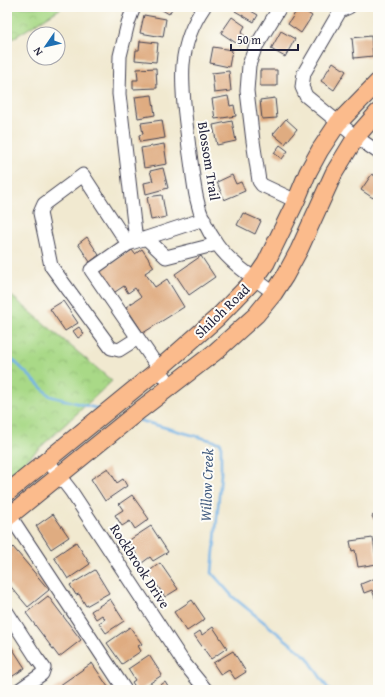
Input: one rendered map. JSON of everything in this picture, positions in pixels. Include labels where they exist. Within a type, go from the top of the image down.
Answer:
[{"type":"main road","name":"Shiloh Road","points":[[7,493],[159,369],[217,318],[255,278],[266,263],[311,166],[320,150],[338,123],[378,82]]},
{"type":"main road","name":"Shiloh Road","points":[[9,517],[215,352],[256,315],[274,293],[285,276],[299,250],[334,173],[356,138],[378,112]]},
{"type":"street","points":[[134,7],[128,23],[120,56],[119,94],[137,241]]},
{"type":"street","name":"Blossom Trail","points":[[204,7],[198,16],[189,38],[184,62],[182,83],[197,200],[204,219],[217,244],[232,262],[274,293]]},
{"type":"street","points":[[280,7],[255,48],[249,65],[247,91],[259,181],[267,188],[296,201]]},
{"type":"street","points":[[349,7],[340,11],[332,23],[304,73],[302,87],[306,96],[356,138],[378,152]]},
{"type":"street","points":[[138,338],[119,350],[112,348],[51,266],[40,213],[44,204],[83,175],[137,241],[166,257],[217,244]]},
{"type":"street","points":[[171,386],[91,270],[137,241],[204,219]]},
{"type":"street","name":"Rockbrook Drive","points":[[46,460],[71,491],[184,663],[206,690]]},
{"type":"street","points":[[9,517],[125,690]]},
{"type":"street","points":[[7,612],[44,668],[42,674],[19,690]]},
{"type":"green space","points":[[7,7],[63,7],[33,26],[26,26],[26,30],[7,42]]},
{"type":"green space","points":[[7,292],[112,381],[7,478]]},
{"type":"building","points":[[157,7],[173,7],[169,14]]},
{"type":"building","points":[[237,7],[253,7],[251,11],[258,15],[254,22],[235,11]]},
{"type":"building","points":[[299,7],[312,16],[301,33],[288,24]]},
{"type":"building","points":[[144,15],[166,19],[163,37],[140,33]]},
{"type":"building","points":[[232,17],[245,26],[241,33],[245,36],[239,45],[221,33]]},
{"type":"building","points":[[281,31],[295,39],[285,57],[271,49]]},
{"type":"building","points":[[371,36],[373,56],[354,58],[352,38]]},
{"type":"building","points":[[140,41],[158,43],[156,62],[135,60],[136,50],[139,50]]},
{"type":"building","points":[[213,47],[232,50],[229,67],[210,63]]},
{"type":"building","points":[[333,62],[346,71],[334,90],[321,81]]},
{"type":"building","points":[[156,68],[157,88],[133,89],[133,80],[138,80],[137,69]]},
{"type":"building","points":[[260,70],[277,70],[277,86],[260,86]]},
{"type":"building","points":[[229,71],[231,91],[214,93],[212,73]]},
{"type":"building","points":[[152,95],[155,115],[138,118],[135,97]]},
{"type":"building","points":[[228,96],[230,106],[234,105],[236,116],[215,119],[212,99]]},
{"type":"building","points":[[275,98],[277,118],[262,119],[260,100]]},
{"type":"building","points":[[286,119],[297,129],[285,144],[273,134]]},
{"type":"building","points":[[162,120],[165,138],[140,142],[139,135],[143,134],[141,123]]},
{"type":"building","points":[[232,121],[236,141],[217,145],[213,125]]},
{"type":"building","points":[[164,144],[167,164],[144,168],[141,148]]},
{"type":"building","points":[[280,145],[288,151],[282,159],[274,153]]},
{"type":"building","points":[[163,168],[168,188],[146,194],[144,183],[153,181],[150,171]]},
{"type":"building","points":[[372,174],[378,178],[378,191],[373,198],[361,190]]},
{"type":"building","points":[[232,175],[236,184],[241,182],[245,191],[224,200],[217,182]]},
{"type":"building","points":[[162,195],[166,217],[151,220],[147,197]]},
{"type":"building","points":[[243,213],[261,221],[255,234],[237,225]]},
{"type":"building","points":[[87,237],[99,255],[90,262],[78,244]]},
{"type":"building","points":[[142,249],[154,267],[145,273],[155,287],[167,279],[184,307],[143,333],[126,307],[141,297],[135,288],[128,293],[124,286],[112,294],[98,272],[132,250],[135,254]]},
{"type":"building","points":[[201,256],[215,277],[189,295],[175,274]]},
{"type":"building","points":[[63,301],[78,323],[65,331],[50,309]]},
{"type":"building","points":[[79,327],[84,334],[78,338],[73,331]]},
{"type":"building","points":[[108,468],[117,483],[123,479],[127,486],[105,501],[91,479]]},
{"type":"building","points":[[132,495],[149,519],[135,529],[130,521],[122,526],[115,515],[123,510],[119,504]]},
{"type":"building","points":[[378,513],[378,528],[372,516]]},
{"type":"building","points":[[53,514],[69,537],[51,549],[36,526]]},
{"type":"building","points":[[151,526],[168,552],[153,561],[150,557],[142,563],[128,541]]},
{"type":"building","points":[[373,538],[377,564],[358,567],[355,550],[352,551],[350,541]]},
{"type":"building","points":[[76,542],[90,564],[68,579],[54,557]]},
{"type":"building","points":[[13,547],[49,590],[28,607],[7,582],[7,552]]},
{"type":"building","points":[[160,563],[178,589],[165,597],[148,572]]},
{"type":"building","points":[[95,570],[109,593],[86,606],[79,594],[76,595],[70,585]]},
{"type":"building","points":[[378,577],[378,605],[372,590],[364,593],[361,584]]},
{"type":"building","points":[[48,596],[81,640],[59,657],[26,613]]},
{"type":"building","points":[[110,599],[124,621],[106,633],[99,623],[105,619],[102,615],[96,619],[91,611]]},
{"type":"building","points":[[192,600],[205,619],[187,631],[174,612]]},
{"type":"building","points":[[130,627],[142,644],[138,646],[141,651],[122,664],[107,643]]},
{"type":"building","points":[[213,627],[227,648],[211,659],[194,635],[200,631],[202,635]]},
{"type":"building","points":[[7,640],[25,668],[7,680]]},
{"type":"building","points":[[233,651],[246,672],[235,679],[229,670],[221,675],[213,663]]},
{"type":"building","points":[[149,655],[162,675],[140,690],[137,690],[132,682],[135,680],[128,669]]},
{"type":"building","points":[[92,663],[110,690],[53,690]]},
{"type":"building","points":[[165,682],[170,690],[153,690]]},
{"type":"waterway","name":"Willow Creek","points":[[7,354],[50,396],[99,409]]},
{"type":"waterway","name":"Willow Creek","points":[[138,420],[221,443],[221,474],[212,573],[233,597],[307,657],[329,690]]}]
